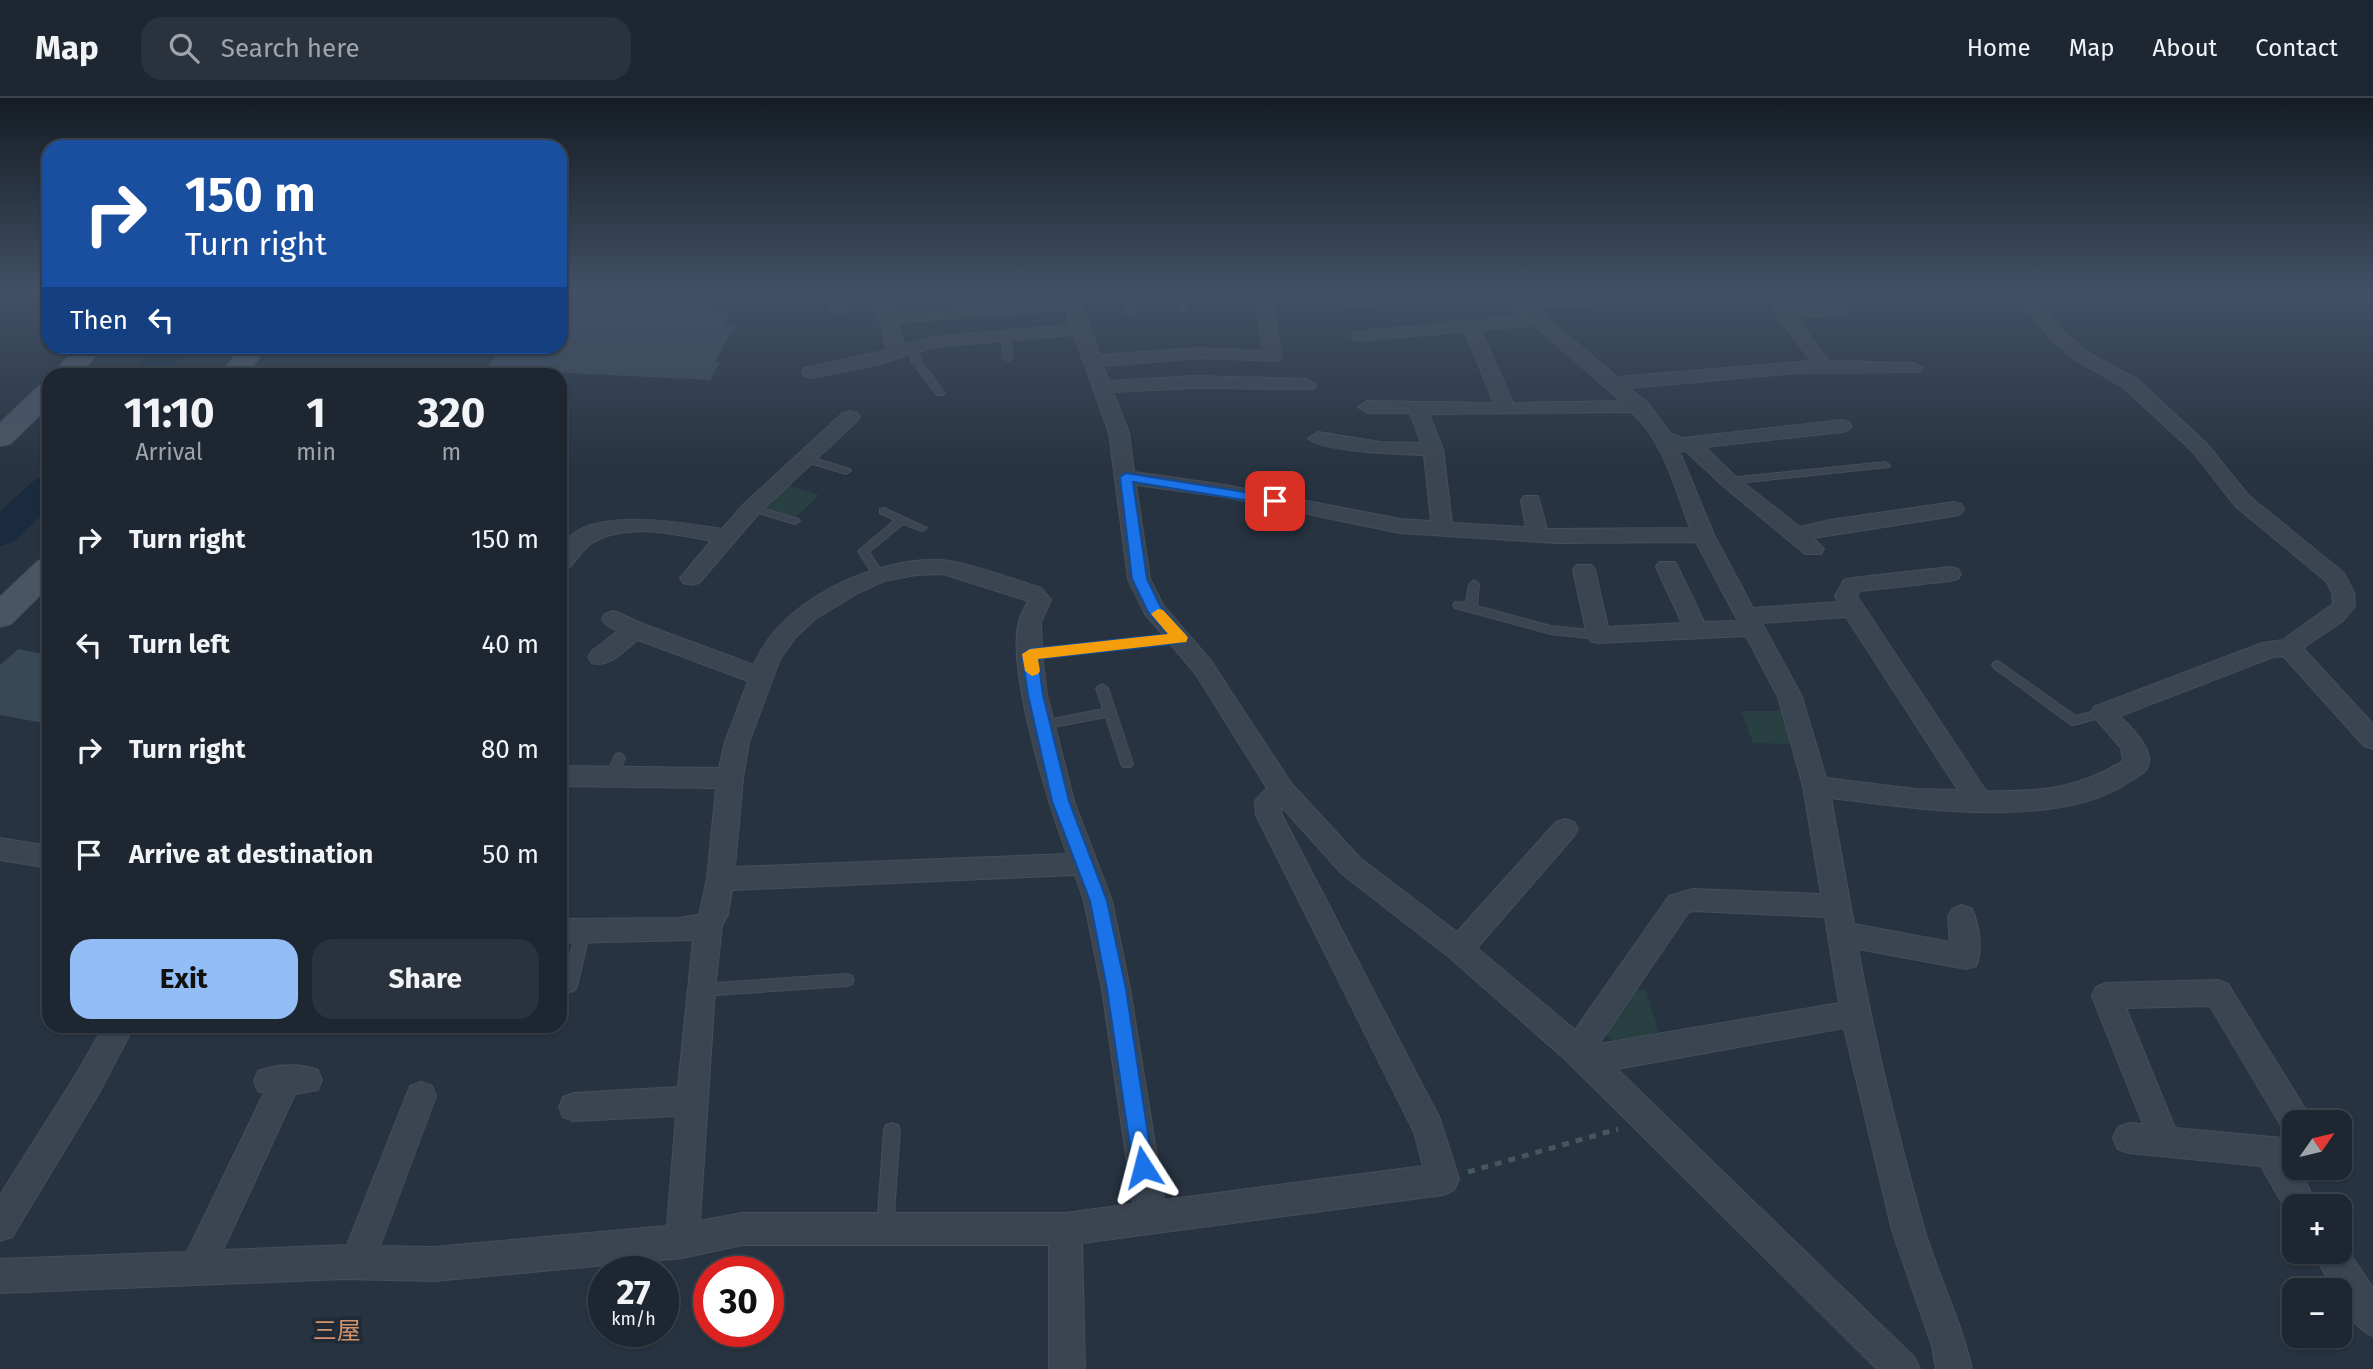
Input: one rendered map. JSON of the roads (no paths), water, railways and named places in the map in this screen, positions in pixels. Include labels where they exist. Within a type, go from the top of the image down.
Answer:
[{"type":"street","points":[[811,372],[876,360],[904,350]]},
{"type":"street","points":[[1089,350],[1119,433],[1139,579],[1153,609],[1181,638],[1211,678],[1282,790],[1351,866],[1459,949],[1583,1056],[1902,1369]]},
{"type":"street","points":[[1093,361],[1200,353],[1272,357],[1271,350]]},
{"type":"street","points":[[1482,350],[1506,409]]},
{"type":"street","points":[[1574,350],[1640,407],[1673,441],[1694,448],[1729,481],[1813,549]]},
{"type":"street","points":[[1812,350],[1824,366]]},
{"type":"street","points":[[1816,786],[1915,799],[2010,801],[2064,797],[2107,783],[2136,765],[2133,745],[2103,713],[2270,649],[2288,647],[2335,616],[2344,606],[2343,593],[2336,578],[2242,501],[2200,448],[2131,384],[2075,350]]},
{"type":"street","points":[[72,368],[85,354]]},
{"type":"street","points":[[238,368],[249,354]]},
{"type":"street","points":[[1613,383],[1668,380],[1696,374],[1824,366],[1892,370],[1914,368]]},
{"type":"street","points":[[1102,387],[1194,382],[1307,386]]},
{"type":"street","points":[[0,438],[42,398]]},
{"type":"street","points":[[1367,407],[1640,407]]},
{"type":"street","points":[[1417,408],[1433,449],[1442,528]]},
{"type":"street","points":[[691,578],[752,508],[850,417]]},
{"type":"street","points":[[1673,441],[1774,427],[1842,426]]},
{"type":"street","points":[[1318,438],[1380,448],[1433,449]]},
{"type":"street","points":[[1673,441],[1703,535],[1790,697],[1816,786],[1856,1013],[1908,1230],[1949,1346],[1954,1369]]},
{"type":"street","points":[[1126,477],[1225,491],[1400,526],[1538,535],[1703,535]]},
{"type":"street","points":[[1531,501],[1538,535]]},
{"type":"street","points":[[1796,535],[1830,527],[1954,509]]},
{"type":"street","points":[[567,557],[582,540],[619,525],[687,530],[727,537]]},
{"type":"street","points":[[1667,567],[1697,631]]},
{"type":"street","points":[[682,1241],[708,926],[714,914],[720,878],[730,778],[737,742],[769,657],[797,623],[850,588],[879,575],[916,568],[944,568],[1033,593],[1040,600],[1030,622],[1030,654],[1035,695],[1061,801],[1098,901],[1116,989],[1151,1218]]},
{"type":"street","points":[[1584,570],[1598,635],[1697,631],[1852,609]]},
{"type":"street","points":[[1951,574],[1852,585],[1846,596],[1978,799]]},
{"type":"street","points":[[0,616],[42,575]]},
{"type":"street","points":[[613,619],[635,630],[763,677]]},
{"type":"street","points":[[600,657],[635,630]]},
{"type":"street","points":[[2288,647],[2373,740]]},
{"type":"street","points":[[567,775],[615,767],[730,778]]},
{"type":"street","points":[[0,1276],[358,1262],[434,1264],[682,1241],[742,1229],[1065,1229],[1443,1179],[1429,1129],[1269,815],[1268,801],[1282,790]]},
{"type":"street","points":[[1459,949],[1564,829]]},
{"type":"street","points":[[0,849],[42,856]]},
{"type":"street","points":[[720,878],[1083,864]]},
{"type":"street","points":[[1583,1056],[1679,904],[1693,900],[1836,906]]},
{"type":"street","points":[[1843,934],[1966,957],[1962,917]]},
{"type":"street","points":[[571,931],[678,930],[708,926]]},
{"type":"street","points":[[2165,1141],[2106,996],[2218,993],[2289,1110]]},
{"type":"street","points":[[1583,1056],[1856,1013]]},
{"type":"street","points":[[0,1225],[76,1105],[115,1033]]},
{"type":"street","points":[[197,1268],[287,1080]]},
{"type":"street","points":[[358,1262],[421,1096]]},
{"type":"street","points":[[574,1107],[693,1101]]},
{"type":"street","points":[[2129,1138],[2282,1154]]},
{"type":"street","points":[[1065,1229],[1067,1369]]},
{"type":"street","points":[[2338,1264],[2373,1318]]},
{"type":"lane","points":[[905,350],[940,393]]},
{"type":"lane","points":[[1007,350],[1008,358]]},
{"type":"lane","points":[[804,458],[846,471]]},
{"type":"lane","points":[[1729,481],[1885,465]]},
{"type":"lane","points":[[752,508],[795,521]]},
{"type":"lane","points":[[884,511],[922,528]]},
{"type":"lane","points":[[879,575],[863,551],[902,519]]},
{"type":"lane","points":[[1471,609],[1474,584]]},
{"type":"lane","points":[[1459,605],[1550,630],[1598,635]]},
{"type":"lane","points":[[1030,654],[1181,638]]},
{"type":"lane","points":[[1997,665],[2074,721],[2103,713]]},
{"type":"lane","points":[[1102,688],[1127,764]]},
{"type":"lane","points":[[1044,725],[1110,712]]},
{"type":"lane","points":[[570,986],[571,931]]},
{"type":"lane","points":[[701,990],[847,980]]},
{"type":"lane","points":[[885,1230],[892,1130]]},
{"type":"waterway","points":[[154,368],[165,354]]},
{"type":"waterway","points":[[0,533],[42,494]]},
{"type":"district","name":"三屋","points":[[337,1331]]}]
